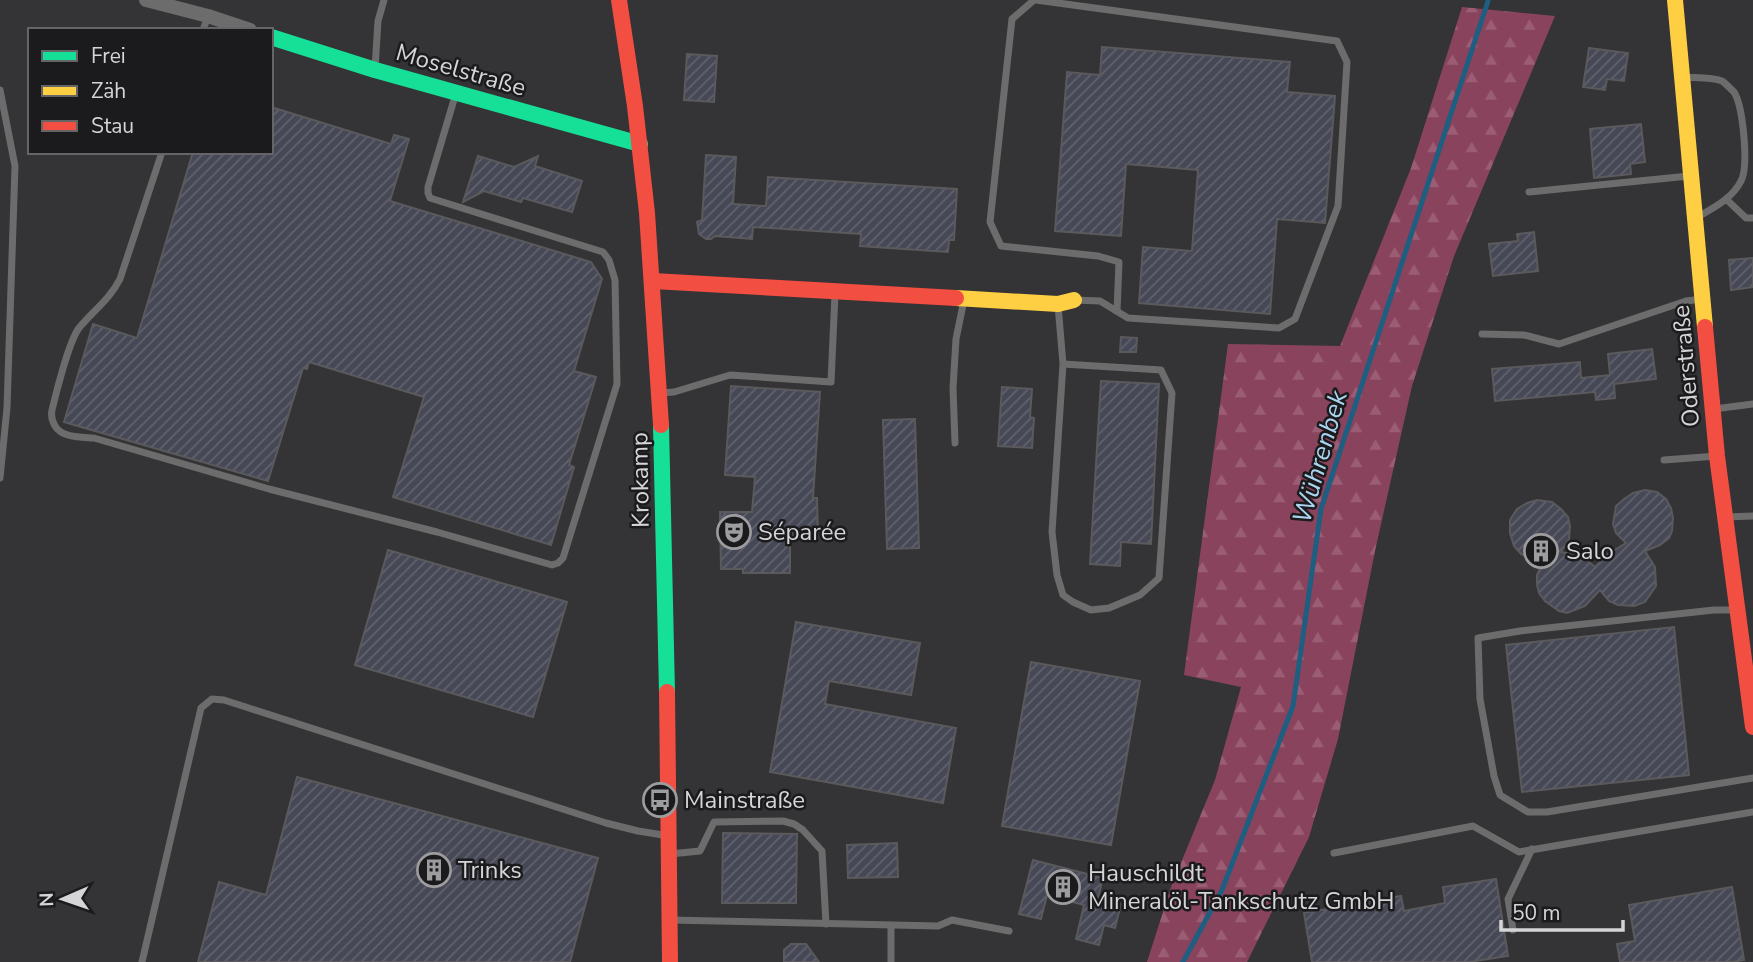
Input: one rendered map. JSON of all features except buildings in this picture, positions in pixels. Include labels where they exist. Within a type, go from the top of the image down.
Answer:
[{"type":"street","points":[[146,0],[179,4],[205,23],[237,28]]},
{"type":"street","name":"Krokamp","points":[[619,0],[640,144],[660,393],[669,736],[670,962]]},
{"type":"street","name":"Oderstraße","points":[[1675,0],[1717,456],[1753,727]]},
{"type":"street","name":"Moselstraße","points":[[273,38],[375,70],[640,144]]},
{"type":"street","points":[[653,281],[964,299],[1066,302]]},
{"type":"lane","points":[[375,70],[378,21],[384,0]]},
{"type":"lane","points":[[1063,364],[1161,370],[1172,393],[1158,578],[1140,595],[1109,608],[1091,610],[1073,602],[1063,595],[1057,575],[1052,532],[1066,302],[1100,301],[1117,312],[1128,318],[1279,328],[1295,319],[1338,206],[1347,62],[1337,41],[1035,0],[1012,19],[989,222],[1001,246],[1098,256],[1119,261],[1117,312]]},
{"type":"lane","points":[[1682,77],[1722,81],[1733,91],[1740,107],[1746,163],[1743,179],[1737,188],[1726,199],[1695,218]]},
{"type":"lane","points":[[0,90],[15,166],[7,408],[0,478]]},
{"type":"lane","points":[[161,154],[114,291],[79,329],[70,348],[52,413],[55,426],[66,435],[94,438],[269,489],[437,531],[552,565],[563,558],[614,399],[617,384],[615,280],[610,260],[603,252],[592,247],[430,198],[428,187],[456,93]]},
{"type":"lane","points":[[1529,192],[1691,175]]},
{"type":"lane","points":[[1743,179],[1753,178]]},
{"type":"lane","points":[[1726,199],[1746,218],[1753,218]]},
{"type":"lane","points":[[660,393],[674,392],[730,374],[831,382],[835,292]]},
{"type":"lane","points":[[955,443],[953,388],[956,339],[964,299]]},
{"type":"lane","points":[[1482,334],[1524,335],[1559,344],[1685,301],[1703,299]]},
{"type":"lane","points":[[1713,409],[1753,404]]},
{"type":"lane","points":[[1664,460],[1717,456]]},
{"type":"lane","points":[[1725,517],[1753,516]]},
{"type":"lane","points":[[1737,610],[1714,610],[1478,638],[1480,699],[1500,795],[1528,812],[1547,812],[1753,778]]},
{"type":"lane","points":[[142,962],[201,708],[212,699],[224,700],[606,822],[669,836]]},
{"type":"lane","points":[[1334,853],[1473,826],[1519,852],[1753,812]]},
{"type":"lane","points":[[669,855],[700,850],[714,822],[783,821],[794,824],[822,851],[825,924]]},
{"type":"lane","points":[[1513,930],[1508,899],[1532,849]]},
{"type":"lane","points":[[670,920],[891,926],[938,926],[952,920],[1009,932]]},
{"type":"lane","points":[[891,926],[891,962]]},
{"type":"green space","points":[[1462,7],[1555,16],[1454,256],[1412,386],[1375,551],[1338,739],[1309,837],[1247,962],[1147,962],[1171,887],[1215,780],[1241,687],[1184,675],[1228,344],[1340,346],[1411,168]]},
{"type":"waterway","name":"Wührenbek","points":[[1183,962],[1222,890],[1293,706],[1321,509],[1488,1]]},
{"type":"traffic: fast","points":[[273,38],[375,70],[640,144]]},
{"type":"traffic: fast","points":[[661,425],[667,692]]},
{"type":"traffic: slow","points":[[1675,0],[1705,327]]},
{"type":"traffic: slow","points":[[956,298],[1058,304],[1074,300]]},
{"type":"traffic: jam","points":[[619,0],[647,213],[661,425]]},
{"type":"traffic: jam","points":[[653,281],[956,298]]},
{"type":"traffic: jam","points":[[1705,327],[1717,456],[1753,727]]},
{"type":"traffic: jam","points":[[667,692],[670,962]]},
{"type":"place","name":"Séparée","points":[[734,532]]},
{"type":"place","name":"Salo","points":[[1541,551]]},
{"type":"place","name":"Mainstraße","points":[[660,800]]},
{"type":"place","name":"Trinks","points":[[434,870]]},
{"type":"place","name":"Hauschildt Mineralöl-Tankschutz GmbH","points":[[1063,887]]}]
